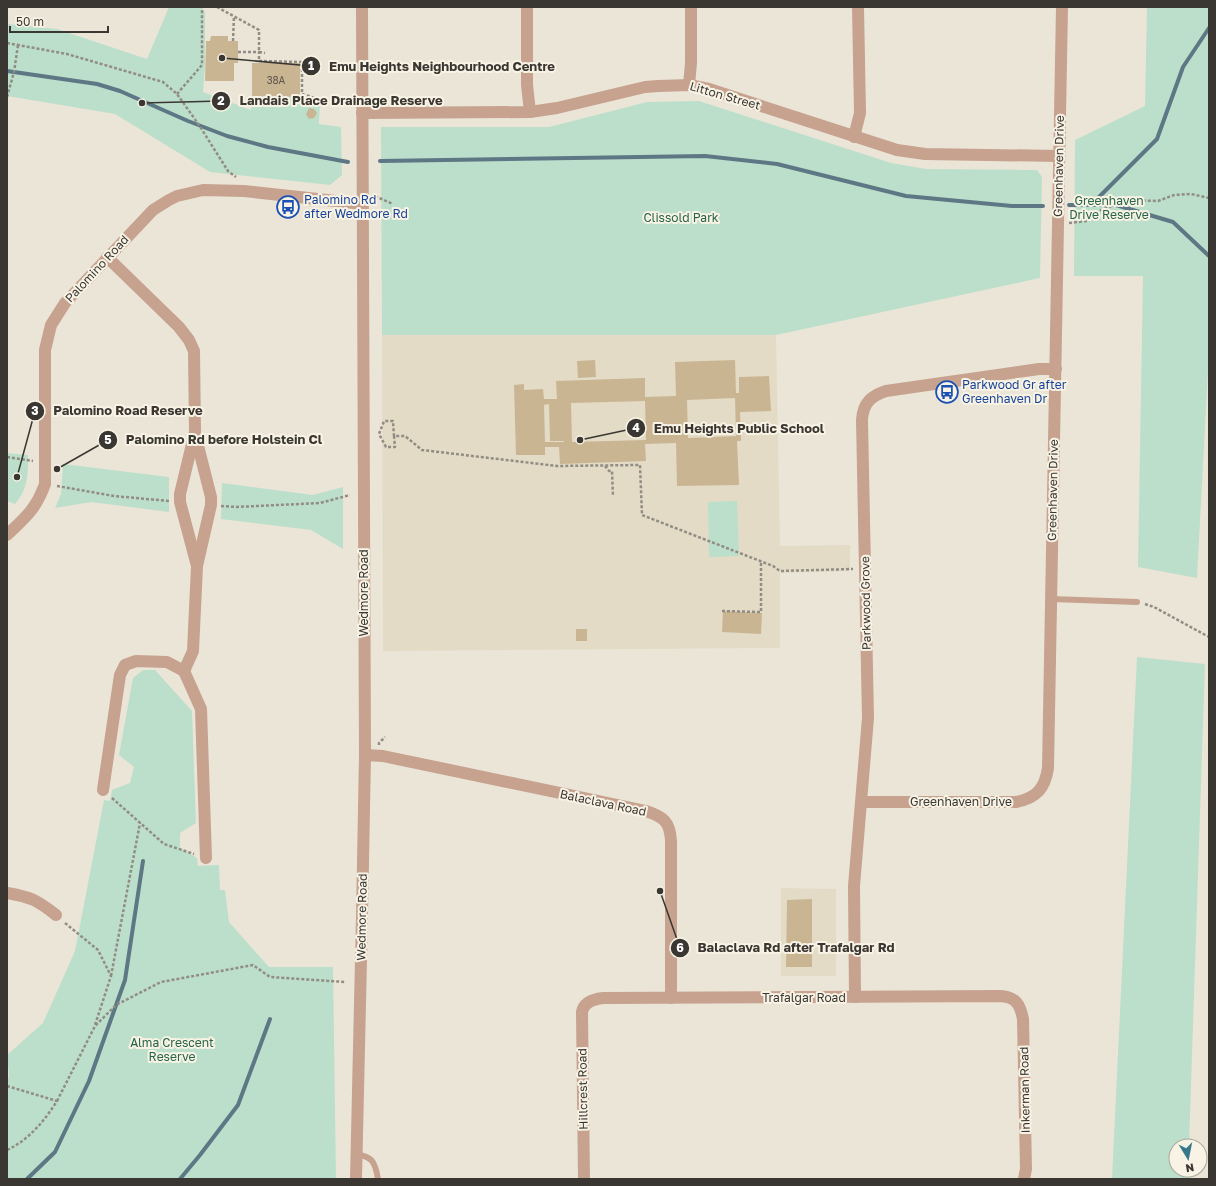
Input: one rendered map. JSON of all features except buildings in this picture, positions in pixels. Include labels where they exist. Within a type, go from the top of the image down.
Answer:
[{"type":"street","name":"Wedmore Road","points":[[356,1179],[365,755],[363,199],[357,109],[362,7]]},
{"type":"street","points":[[527,7],[527,85],[530,112]]},
{"type":"street","points":[[689,85],[691,63],[691,7]]},
{"type":"street","points":[[854,137],[860,113],[858,7]]},
{"type":"street","name":"Greenhaven Drive","points":[[862,802],[1016,802],[1029,798],[1039,791],[1044,785],[1048,768],[1062,7]]},
{"type":"street","name":"Litton Street","points":[[357,109],[530,112],[557,108],[645,87],[689,85],[709,89],[897,150],[925,154],[1059,156]]},
{"type":"street","name":"Palomino Road","points":[[7,535],[36,505],[45,484],[45,350],[48,332],[54,318],[65,303],[107,257],[153,210],[168,200],[186,193],[212,190],[363,199]]},
{"type":"street","points":[[107,257],[179,328],[189,340],[194,351],[194,432],[180,494],[180,502],[197,566]]},
{"type":"street","name":"Parkwood Grove","points":[[855,998],[854,886],[868,718],[862,428],[864,407],[878,394],[886,391],[1056,368]]},
{"type":"street","points":[[184,671],[193,651],[197,566],[211,505],[211,497],[194,432]]},
{"type":"street","points":[[103,790],[120,675],[125,665],[136,661],[167,662],[184,671],[201,709],[206,858]]},
{"type":"street","name":"Balaclava Road","points":[[365,755],[383,756],[653,813],[664,819],[669,828],[671,842],[671,998]]},
{"type":"street","points":[[7,893],[28,896],[56,915]]},
{"type":"street","name":"Trafalgar Road","points":[[590,1001],[603,998],[855,998],[1000,996],[1010,997],[1016,1002]]},
{"type":"street","name":"Hillcrest Road","points":[[584,1179],[582,1012],[583,1007],[590,1001]]},
{"type":"street","name":"Inkerman Road","points":[[1016,1002],[1022,1012],[1024,1020],[1026,1169],[1024,1179]]},
{"type":"lane","points":[[1051,599],[1137,602]]},
{"type":"lane","points":[[356,1154],[368,1157],[372,1161],[378,1179]]},
{"type":"path","points":[[177,94],[202,65],[202,7]]},
{"type":"path","points":[[218,7],[259,30],[259,61],[302,62],[302,94],[357,109]]},
{"type":"path","points":[[233,41],[234,16]]},
{"type":"path","points":[[7,43],[67,54],[162,82],[177,94],[199,125],[228,171],[236,177]]},
{"type":"path","points":[[7,97],[14,72],[18,45]]},
{"type":"path","points":[[238,52],[265,53]]},
{"type":"path","points":[[1058,225],[1087,221],[1094,213],[1127,200],[1158,201],[1174,195],[1191,194],[1209,198]]},
{"type":"path","points":[[363,199],[374,196],[393,204]]},
{"type":"path","points":[[384,421],[393,421],[394,436],[395,447],[386,447],[379,434],[384,421]]},
{"type":"path","points":[[394,436],[405,436],[422,450],[557,466],[640,465],[642,515],[780,571],[850,569]]},
{"type":"path","points":[[7,457],[46,463]]},
{"type":"path","points":[[604,465],[609,471],[612,471],[613,496]]},
{"type":"path","points":[[722,611],[761,612],[761,562]]},
{"type":"path","points":[[1137,602],[1154,607],[1209,637]]},
{"type":"path","points":[[103,790],[164,844],[206,858]]},
{"type":"path","points":[[7,1150],[18,1145],[45,1120],[57,1101],[95,1026],[111,976],[140,823]]},
{"type":"path","points":[[56,915],[98,950],[111,976]]},
{"type":"path","points":[[95,1026],[116,1005],[154,985],[160,982],[191,976],[253,966],[270,977],[345,982]]},
{"type":"path","points":[[7,1086],[57,1101]]},
{"type":"shaded area","points":[[382,335],[776,335],[780,546],[850,545],[850,571],[780,573],[780,648],[383,651]]},
{"type":"shaded area","points":[[781,888],[836,889],[836,976],[781,976]]},
{"type":"green space","points":[[169,7],[198,7],[205,11],[205,65],[203,92],[251,110],[252,96],[300,97],[320,102],[319,124],[341,127],[342,175],[330,185],[210,172],[115,114],[7,96],[7,24],[57,29],[147,59]]},
{"type":"green space","name":"Greenhaven Drive Reserve","points":[[1147,7],[1209,7],[1209,351],[1197,578],[1138,567],[1143,276],[1074,276],[1075,140],[1145,106]]},
{"type":"green space","name":"Clissold Park","points":[[699,101],[891,163],[926,169],[1037,170],[1042,177],[1040,278],[776,335],[382,335],[381,127],[549,127],[647,102]]},
{"type":"green space","points":[[7,453],[28,455],[25,487],[23,493],[15,504],[7,501]]},
{"type":"green space","points":[[63,464],[169,477],[169,512],[91,502],[55,508],[61,494]]},
{"type":"green space","points":[[222,483],[313,495],[343,487],[343,549],[311,530],[221,519]]},
{"type":"green space","points":[[737,501],[739,556],[709,557],[708,502]]},
{"type":"green space","points":[[1137,657],[1205,664],[1189,1138],[1168,1138],[1168,1178],[1188,1179],[1112,1179]]},
{"type":"green space","name":"Alma Crescent Reserve","points":[[143,670],[155,670],[192,711],[196,823],[180,833],[180,848],[197,858],[198,866],[219,865],[220,890],[225,890],[229,922],[269,967],[333,967],[336,1179],[7,1179],[7,1085],[9,1075],[7,1055],[43,1023],[75,951],[104,800],[110,801],[112,790],[130,783],[134,767],[119,755],[133,678]]},
{"type":"waterway","points":[[1091,205],[1157,139],[1183,67],[1209,28]]},
{"type":"waterway","points":[[7,71],[97,84],[120,91],[188,121],[227,136],[268,147],[348,162]]},
{"type":"waterway","points":[[380,161],[705,156],[777,164],[906,196],[1012,206],[1043,206]]},
{"type":"waterway","points":[[1069,205],[1116,205],[1173,222],[1209,256]]},
{"type":"waterway","points":[[27,1179],[55,1152],[89,1081],[125,980],[143,861]]},
{"type":"waterway","points":[[180,1179],[238,1105],[270,1019]]},
{"type":"place","name":"Emu Heights Neighbourhood Centre","points":[[222,58]]},
{"type":"place","name":"Landais Place Drainage Reserve","points":[[142,103]]},
{"type":"place","name":"Palomino Rd after Wedmore Rd","points":[[288,207]]},
{"type":"place","name":"Parkwood Gr after Greenhaven Dr","points":[[947,392]]},
{"type":"place","name":"Emu Heights Public School","points":[[580,440]]},
{"type":"place","name":"Palomino Rd before Holstein Cl","points":[[57,469]]},
{"type":"place","name":"Palomino Road Reserve","points":[[17,477]]},
{"type":"place","name":"Balaclava Rd after Trafalgar Rd","points":[[660,891]]}]
